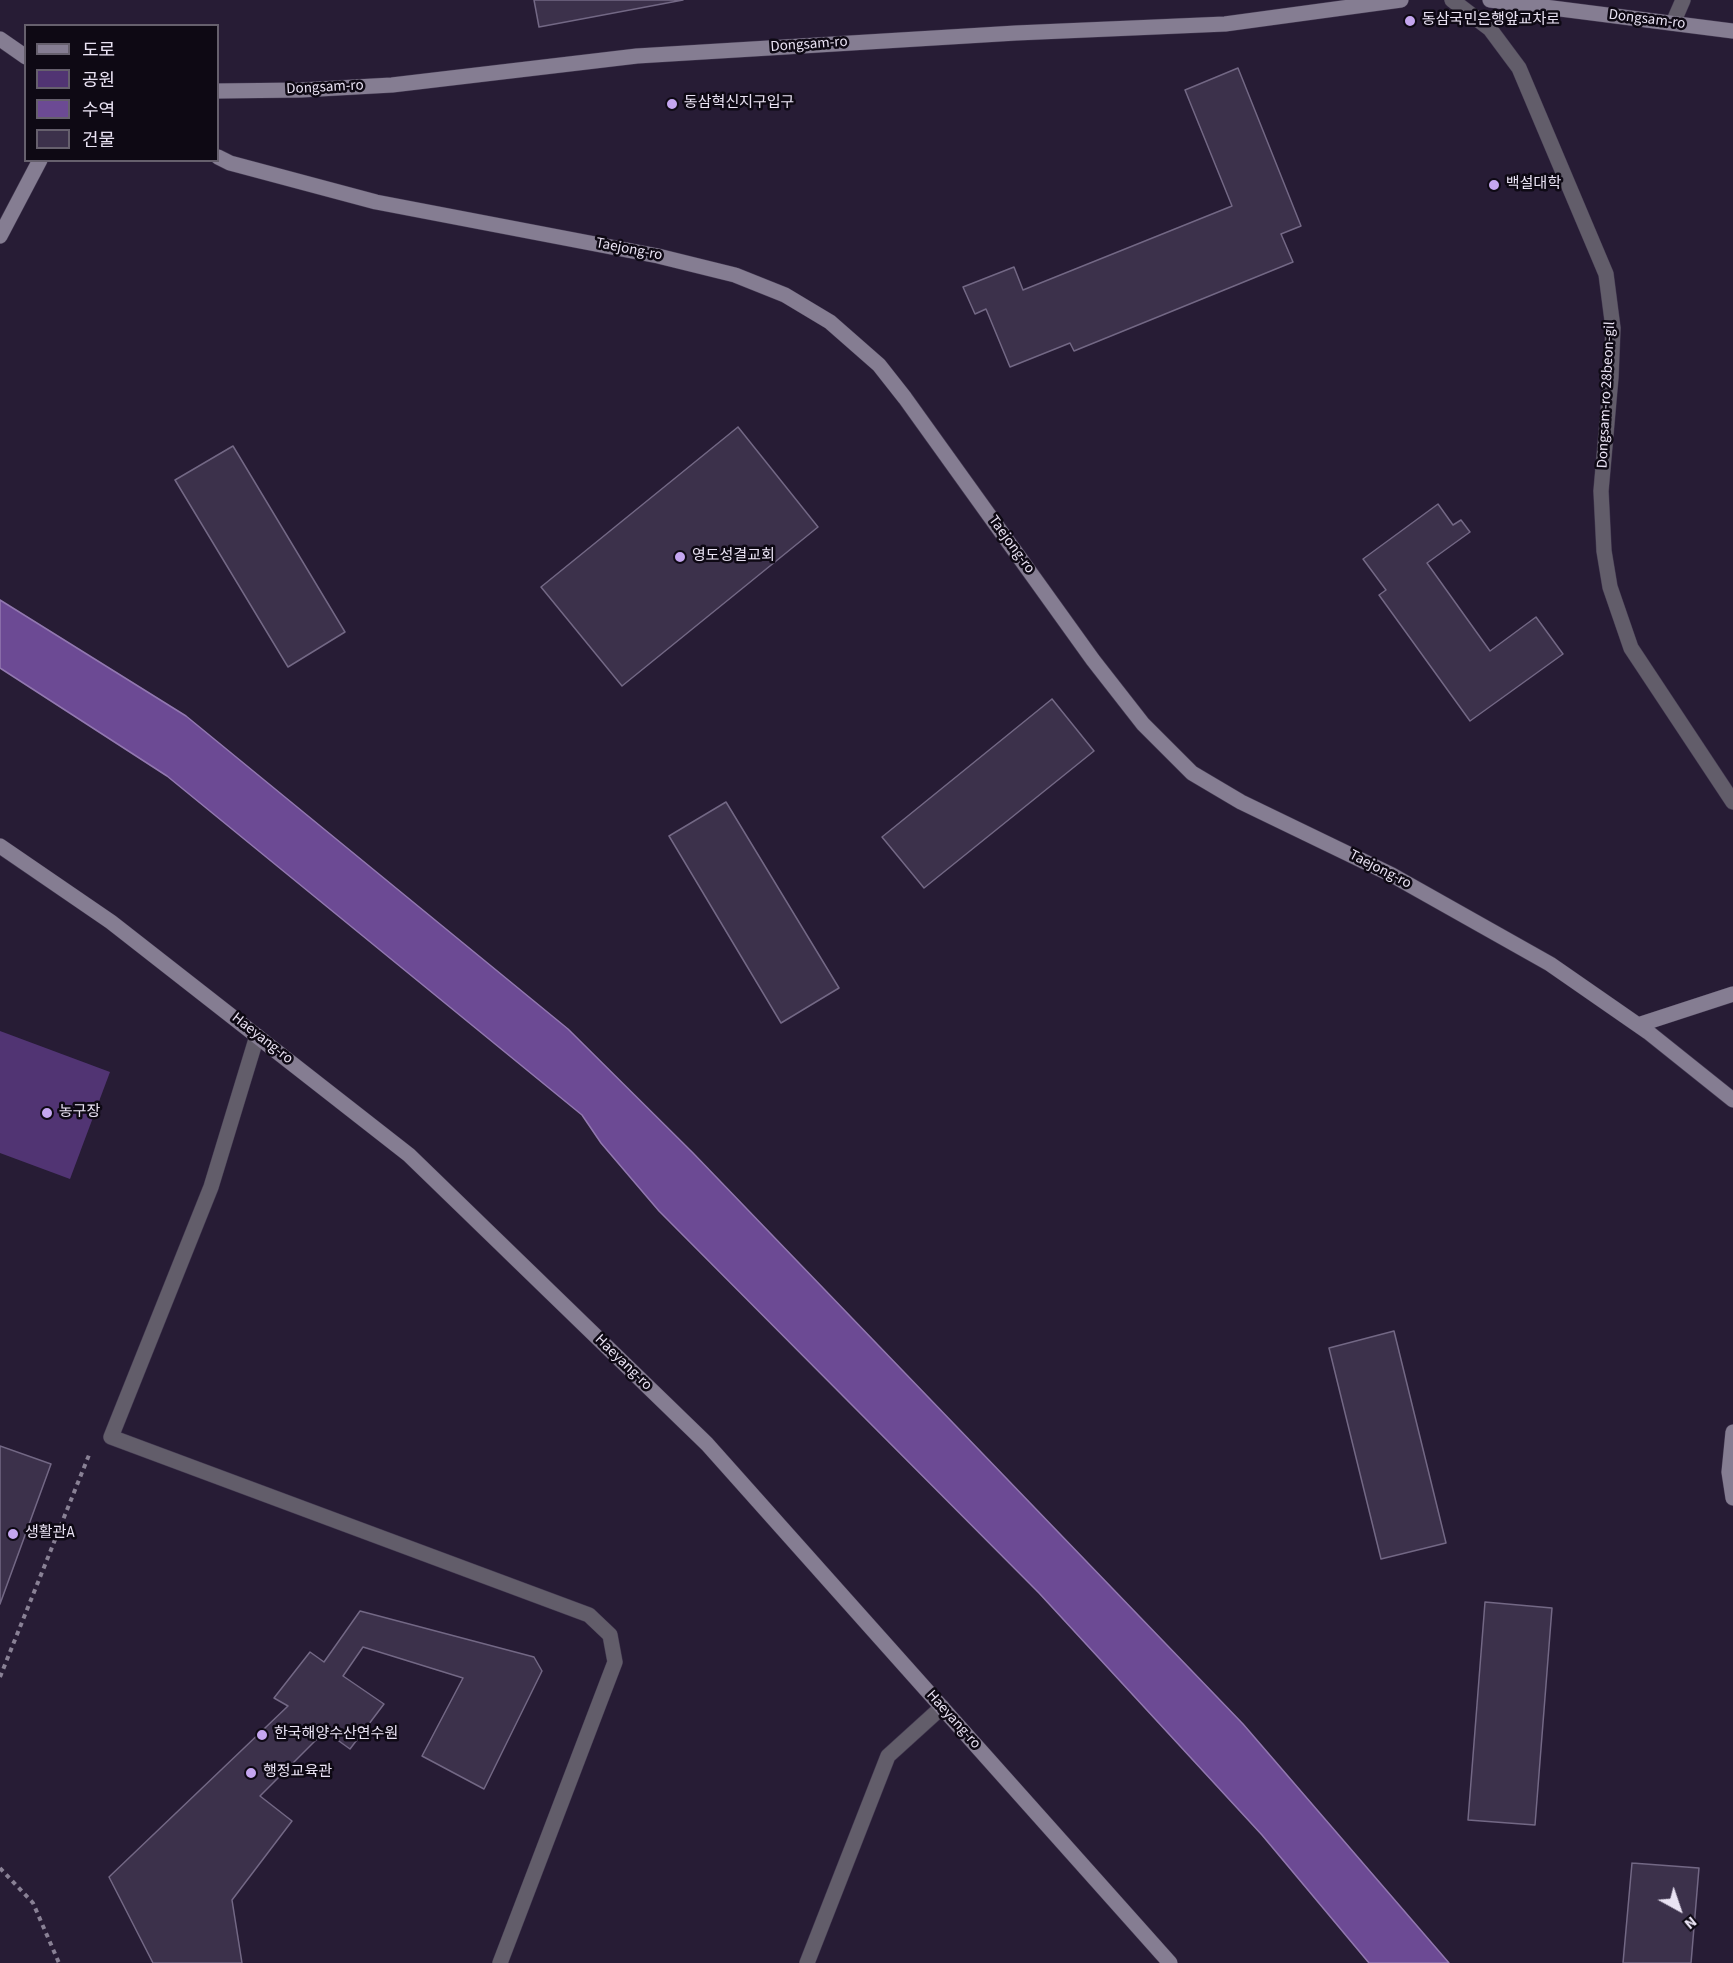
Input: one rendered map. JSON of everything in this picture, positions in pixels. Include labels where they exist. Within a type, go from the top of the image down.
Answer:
[{"type":"main road","name":"Dongsam-ro","points":[[219,91],[301,90],[392,85],[637,56],[1016,33],[1226,24],[1401,0]]},
{"type":"main road","name":"Dongsam-ro","points":[[1490,0],[1733,31]]},
{"type":"main road","points":[[0,39],[24,56]]},
{"type":"main road","name":"Taejong-ro","points":[[219,158],[230,163],[376,202],[658,256],[735,274],[785,295],[830,322],[879,365],[1093,660],[1143,724],[1192,773],[1241,802],[1392,875],[1550,963],[1638,1025],[1733,1100]]},
{"type":"main road","points":[[0,236],[39,162]]},
{"type":"main road","name":"Haeyang-ro","points":[[0,846],[111,922],[409,1155],[707,1444],[1170,1963]]},
{"type":"main road","points":[[1638,1025],[1733,994]]},
{"type":"main road","points":[[1733,1432],[1729,1472],[1733,1498]]},
{"type":"street","name":"Dongsam-ro 28beon-gil","points":[[1452,0],[1490,29],[1519,68],[1606,274],[1613,328],[1601,491],[1604,551],[1610,587],[1631,648],[1733,802]]},
{"type":"street","points":[[1673,23],[1683,0]]},
{"type":"street","points":[[257,1036],[211,1187],[111,1437],[589,1615],[610,1635],[615,1662],[500,1963]]},
{"type":"street","points":[[807,1963],[888,1756],[942,1707]]},
{"type":"path","points":[[0,1677],[89,1455]]},
{"type":"path","points":[[0,1868],[33,1903],[59,1963]]},
{"type":"green space","name":"농구장","points":[[0,1031],[110,1072],[70,1179],[0,1153]]},
{"type":"water","points":[[0,600],[186,716],[568,1029],[693,1153],[1243,1724],[1449,1963],[1369,1963],[1262,1835],[1039,1593],[659,1211],[601,1143],[582,1115],[167,776],[0,668]]},
{"type":"building","points":[[534,0],[683,0],[539,27]]},
{"type":"building","points":[[1238,68],[1301,226],[1281,234],[1293,262],[1074,351],[1070,343],[1010,367],[986,309],[975,314],[963,287],[1014,267],[1023,290],[1232,206],[1185,90]]},
{"type":"building","name":"영도성결교회","points":[[738,427],[818,527],[622,686],[541,587]]},
{"type":"building","points":[[233,446],[345,632],[288,667],[175,480]]},
{"type":"building","points":[[1438,504],[1453,525],[1461,520],[1470,532],[1427,563],[1490,651],[1536,617],[1563,654],[1470,721],[1379,595],[1386,590],[1363,559]]},
{"type":"building","points":[[1052,699],[1094,751],[924,888],[882,837]]},
{"type":"building","points":[[726,802],[839,988],[781,1023],[669,836]]},
{"type":"building","points":[[1394,1331],[1446,1543],[1381,1559],[1329,1348]]},
{"type":"building","name":"생활관A","points":[[0,1446],[51,1464],[0,1604]]},
{"type":"building","points":[[1485,1602],[1552,1608],[1535,1825],[1468,1820]]},
{"type":"building","name":"행정교육관","points":[[360,1611],[534,1657],[542,1671],[484,1789],[422,1756],[463,1678],[363,1647],[343,1676],[384,1704],[350,1749],[325,1731],[260,1796],[292,1821],[232,1900],[242,1963],[153,1963],[109,1877],[288,1706],[274,1698],[310,1652],[324,1662]]},
{"type":"building","points":[[1632,1863],[1699,1868],[1691,1963],[1623,1963]]},
{"type":"place","name":"동삼국민은행앞교차로","points":[[1410,21]]},
{"type":"place","name":"동삼혁신지구입구","points":[[672,104]]},
{"type":"place","name":"백설대학","points":[[1494,185]]},
{"type":"place","name":"영도성결교회","points":[[680,557]]},
{"type":"place","name":"농구장","points":[[47,1113]]},
{"type":"place","name":"생활관A","points":[[13,1534]]},
{"type":"place","name":"한국해양수산연수원","points":[[262,1735]]},
{"type":"place","name":"행정교육관","points":[[251,1773]]}]
